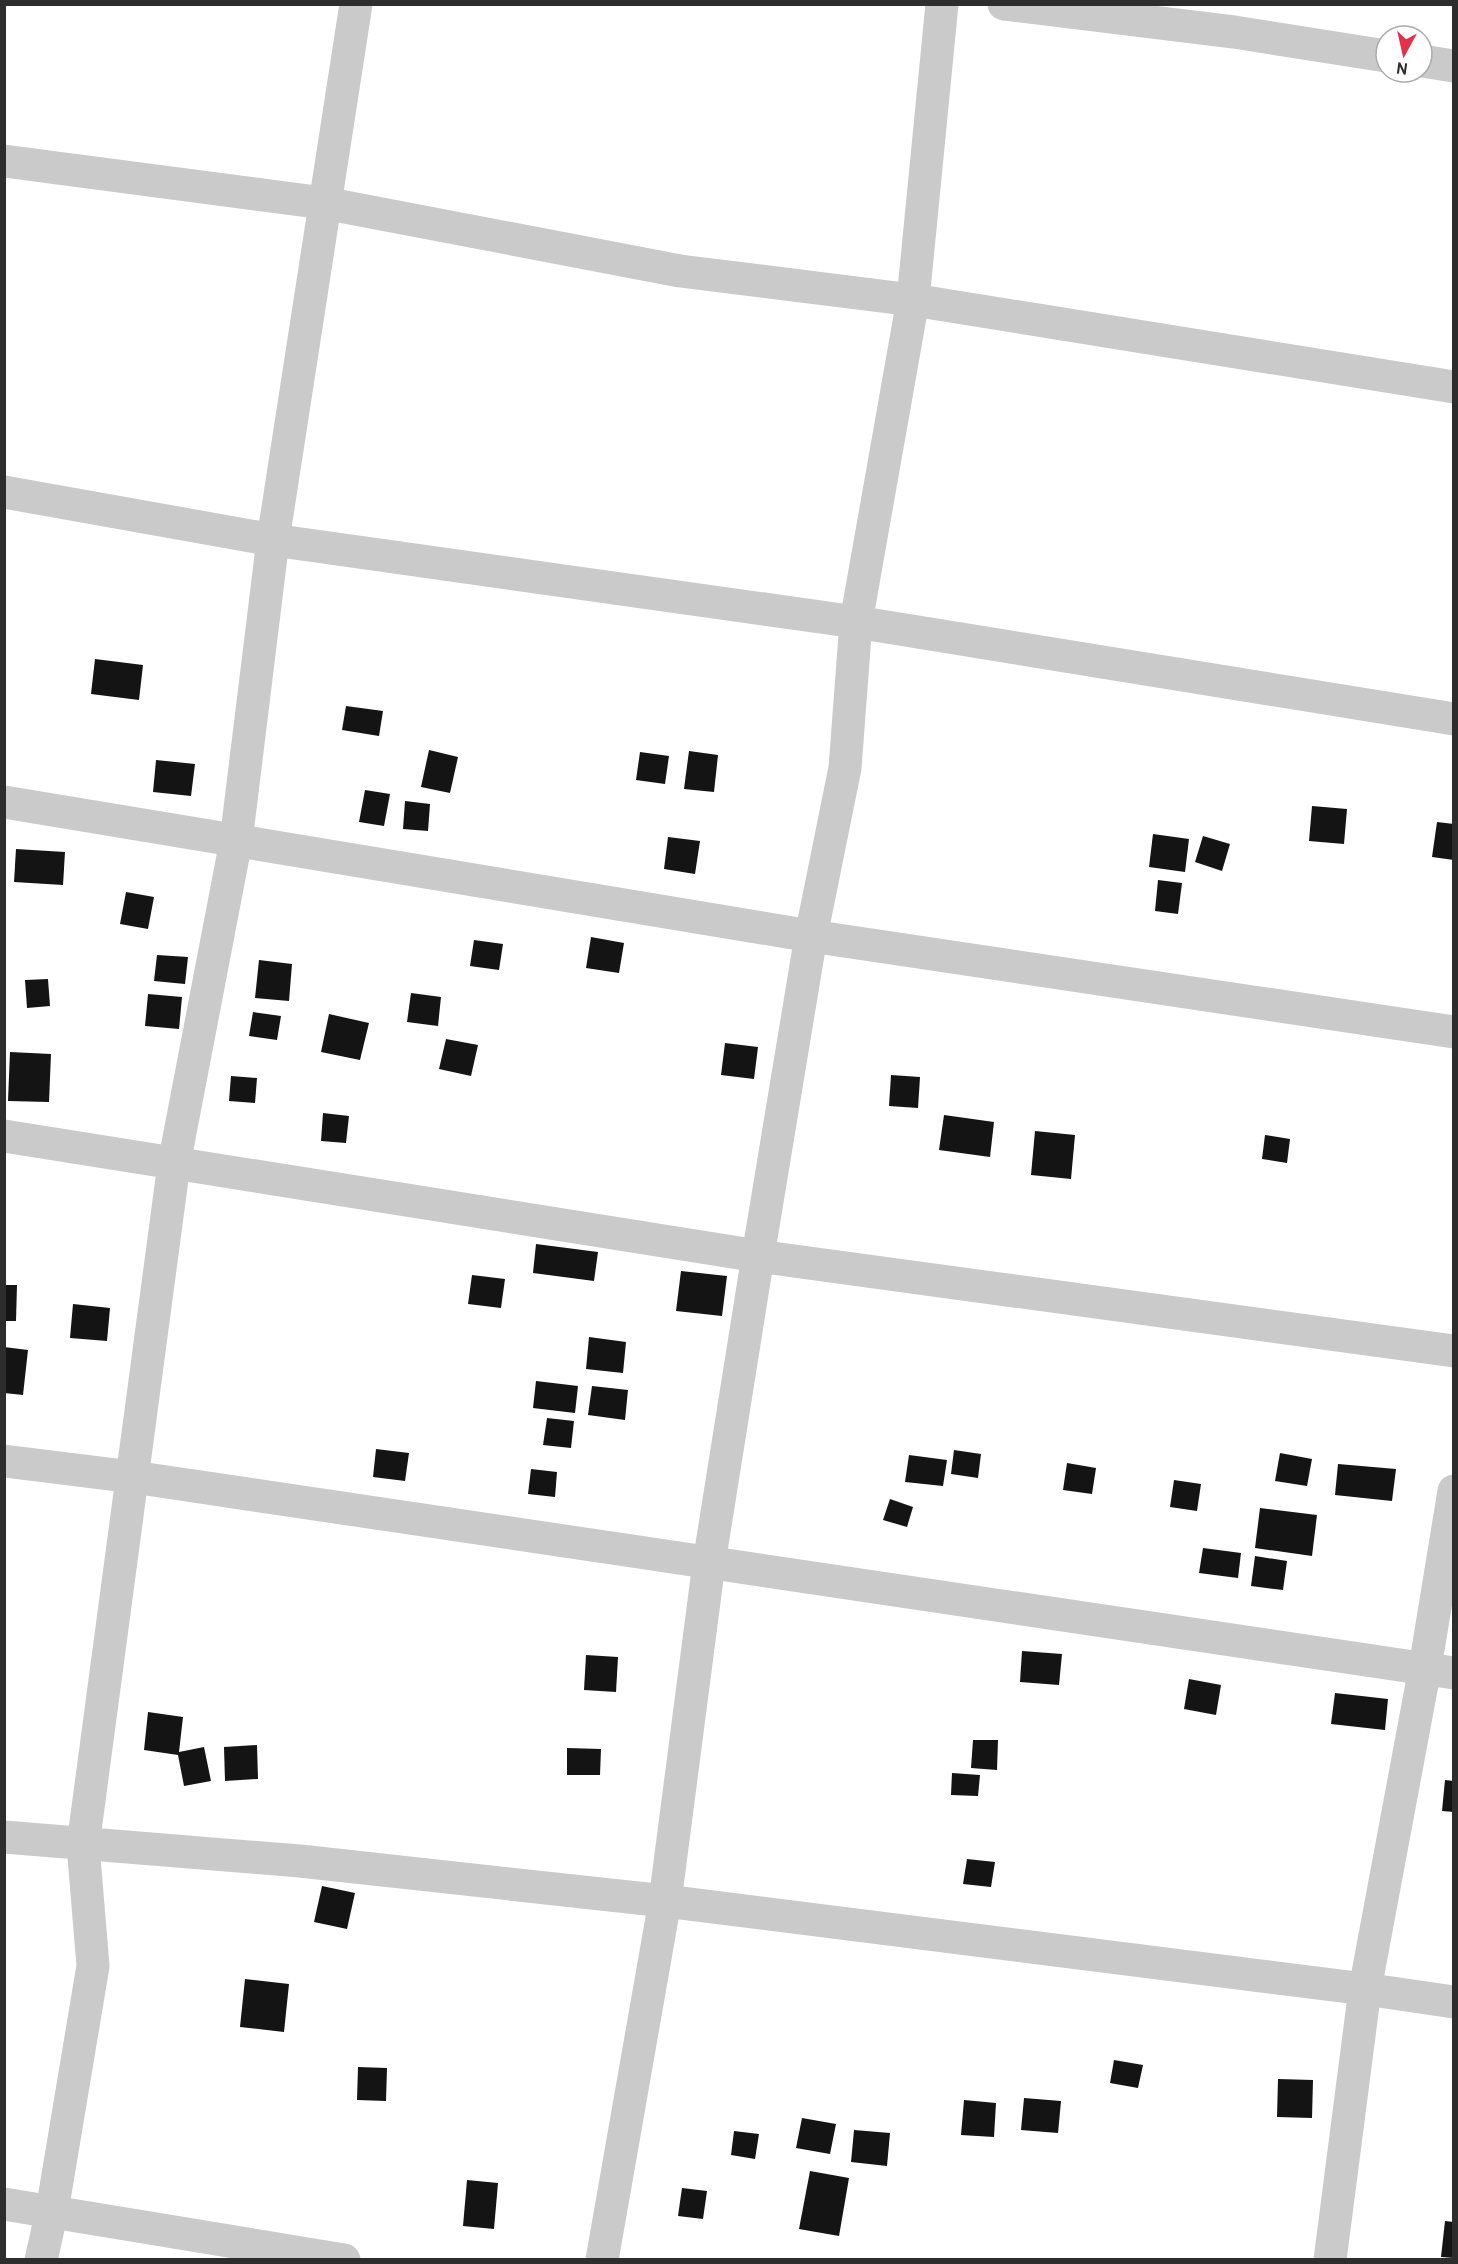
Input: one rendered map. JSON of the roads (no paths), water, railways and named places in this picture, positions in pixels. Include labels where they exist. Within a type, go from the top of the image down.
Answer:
[{"type":"street","points":[[40,2259],[52,2211],[93,1966],[83,1845],[174,1164],[236,841],[273,540],[356,4]]},
{"type":"street","points":[[602,2259],[665,1901],[709,1563],[758,1256],[811,936],[845,768],[856,622],[913,300],[942,4]]},
{"type":"street","points":[[1004,4],[1234,32],[1374,54]]},
{"type":"street","points":[[1434,63],[1454,66]]},
{"type":"street","points":[[4,161],[324,203],[680,271],[913,300],[1454,387]]},
{"type":"street","points":[[4,492],[273,540],[856,622],[1454,719]]},
{"type":"street","points":[[4,802],[811,936],[1454,1032]]},
{"type":"street","points":[[4,1136],[758,1256],[1454,1351]]},
{"type":"street","points":[[4,1461],[133,1477],[1439,1671]]},
{"type":"street","points":[[1330,2259],[1365,1989],[1439,1671],[1454,1491]]},
{"type":"street","points":[[4,1838],[300,1861],[665,1901],[1454,2002]]},
{"type":"street","points":[[4,2204],[344,2259]]}]
